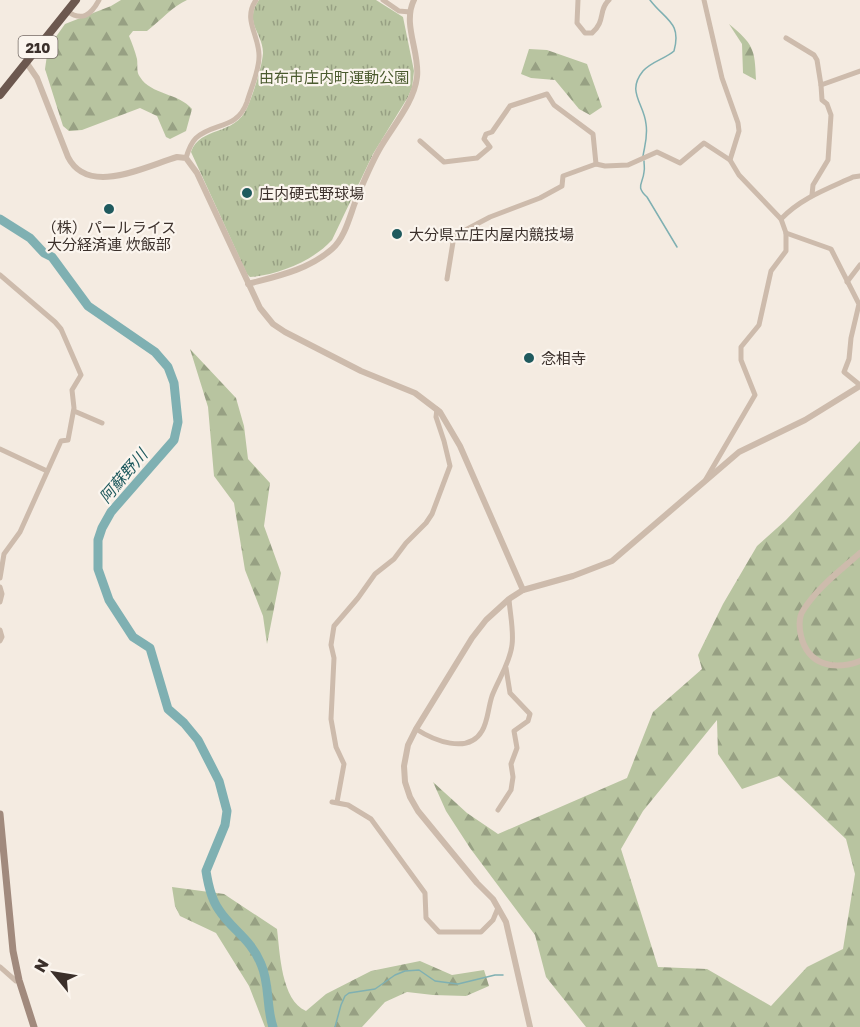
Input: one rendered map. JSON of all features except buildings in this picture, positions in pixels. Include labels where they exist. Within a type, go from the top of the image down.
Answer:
[{"type":"highway","name":"210","points":[[0,95],[4,84],[26,62],[74,1]]},
{"type":"main road","points":[[0,814],[13,951],[19,980],[34,1027]]},
{"type":"street","points":[[67,11],[76,17],[87,16],[99,0]]},
{"type":"street","points":[[186,158],[192,142],[198,136],[228,124],[238,117],[244,108],[259,59],[258,46],[250,19],[256,0]]},
{"type":"street","points":[[383,0],[399,10],[410,12]]},
{"type":"street","points":[[248,284],[300,268],[329,251],[339,240],[373,161],[415,88],[417,66],[410,12],[414,0]]},
{"type":"street","points":[[579,0],[577,23],[585,33],[592,33],[600,26],[604,5],[609,0]]},
{"type":"street","points":[[704,0],[723,78],[738,123],[739,131],[730,160]]},
{"type":"street","points":[[786,38],[814,55],[817,60],[822,100],[827,104],[831,115],[828,160],[813,185],[812,195]]},
{"type":"street","points":[[26,62],[37,78],[68,157],[77,170],[93,177],[104,178],[176,157],[186,158],[197,173],[260,308],[279,328],[361,371],[415,393],[440,412],[460,446],[523,590]]},
{"type":"street","points":[[821,85],[860,71]]},
{"type":"street","points":[[420,141],[444,162],[477,158],[490,147],[484,139],[486,134],[492,132],[510,106],[547,94],[554,105],[593,134],[597,164]]},
{"type":"street","points":[[447,279],[454,236],[490,217],[540,198],[562,186],[563,176],[597,164],[628,165],[657,153],[680,163],[704,143],[730,160],[739,175],[781,219],[786,233],[786,251],[771,271],[759,325],[741,347],[741,360],[755,394],[706,479]]},
{"type":"street","points":[[781,219],[792,207],[812,195],[860,176]]},
{"type":"street","points":[[530,1027],[515,953],[506,922],[493,899],[418,811],[410,797],[405,782],[404,766],[408,745],[472,638],[486,620],[509,599],[523,590],[573,576],[612,561],[739,452],[805,420],[860,386],[844,372],[849,359],[859,304],[831,249],[786,233]]},
{"type":"street","points":[[847,282],[860,265]]},
{"type":"street","points":[[0,275],[61,329],[81,375],[72,390],[74,411],[68,440],[61,441],[23,526],[8,546],[1,564],[0,578]]},
{"type":"street","points":[[437,410],[436,417],[450,466],[432,514],[394,559],[375,574],[334,626],[331,645],[334,658],[332,718],[336,747],[344,764],[334,802],[358,810],[371,819],[420,886],[424,893],[426,918],[439,932],[481,933],[493,920],[498,908]]},
{"type":"street","points":[[74,411],[102,423]]},
{"type":"street","points":[[0,449],[47,471]]},
{"type":"street","points":[[860,553],[820,589],[802,611],[799,626],[804,649],[818,662],[829,666],[851,665],[860,662]]},
{"type":"street","points":[[0,586],[2,594],[0,602]]},
{"type":"street","points":[[416,729],[450,744],[471,742],[481,734],[491,698],[506,667],[512,645],[509,599]]},
{"type":"street","points":[[0,630],[2,637],[0,641]]},
{"type":"street","points":[[498,810],[512,790],[511,764],[518,748],[514,731],[528,721],[530,714],[510,693],[506,667]]},
{"type":"street","points":[[0,967],[16,981],[19,980]]},
{"type":"green space","points":[[121,0],[187,0],[147,31],[133,31],[129,36],[137,59],[138,73],[145,83],[180,100],[192,109],[186,131],[170,139],[166,137],[157,116],[140,108],[82,130],[69,131],[63,126],[45,69],[48,48],[65,24]]},
{"type":"green space","name":"由布市庄内町運動公園","points":[[259,0],[376,0],[403,17],[414,71],[412,88],[408,97],[373,154],[332,240],[324,248],[294,266],[250,277],[191,152],[202,138],[234,123],[242,117],[247,108],[263,53],[253,21]]},
{"type":"green space","points":[[729,24],[748,42],[751,48],[755,61],[756,80],[743,73],[742,44]]},
{"type":"green space","points":[[529,49],[547,50],[587,64],[602,107],[590,115],[579,109],[555,80],[531,78],[521,74]]},
{"type":"green space","points":[[190,349],[236,398],[244,426],[248,459],[270,483],[264,526],[281,573],[267,644],[263,616],[245,570],[234,503],[214,476],[208,407]]},
{"type":"green space","points":[[860,441],[860,1027],[586,1027],[546,977],[535,935],[470,848],[446,811],[433,782],[467,813],[498,834],[627,778],[653,712],[702,669],[698,655],[723,604],[757,546],[786,520]],"holes":[[[717,720],[718,754],[742,789],[779,776],[846,839],[855,874],[843,949],[807,967],[771,1006],[707,969],[658,967],[621,849],[643,811]]]},
{"type":"green space","points":[[172,887],[224,894],[277,929],[283,975],[287,987],[291,997],[306,1011],[326,994],[371,971],[420,961],[452,975],[484,970],[489,986],[466,996],[407,992],[385,1002],[362,1027],[265,1027],[249,986],[216,933],[180,916],[175,906]]},
{"type":"waterway","points":[[643,156],[647,128],[637,98],[638,78],[654,62],[674,51],[676,41],[671,22],[650,0]]},
{"type":"waterway","points":[[644,161],[641,190],[677,247]]},
{"type":"waterway","name":"阿蘇野川","points":[[0,219],[30,238],[44,253],[52,257],[88,306],[155,352],[168,367],[174,383],[178,422],[174,440],[111,512],[98,540],[98,569],[109,600],[133,637],[150,648],[168,709],[198,740],[219,781],[227,811],[225,825],[206,871],[208,881],[216,906],[257,955],[266,979],[273,1027]]},
{"type":"waterway","points":[[335,1027],[345,996],[349,993],[375,989],[405,971],[419,970],[435,981],[458,984],[503,975]]},
{"type":"place","name":"庄内硬式野球場","points":[[247,193]]},
{"type":"place","name":"（株）パールライス 大分経済連 炊飯部","points":[[109,209]]},
{"type":"place","name":"大分県立庄内屋内競技場","points":[[397,234]]},
{"type":"place","name":"念相寺","points":[[529,358]]}]
